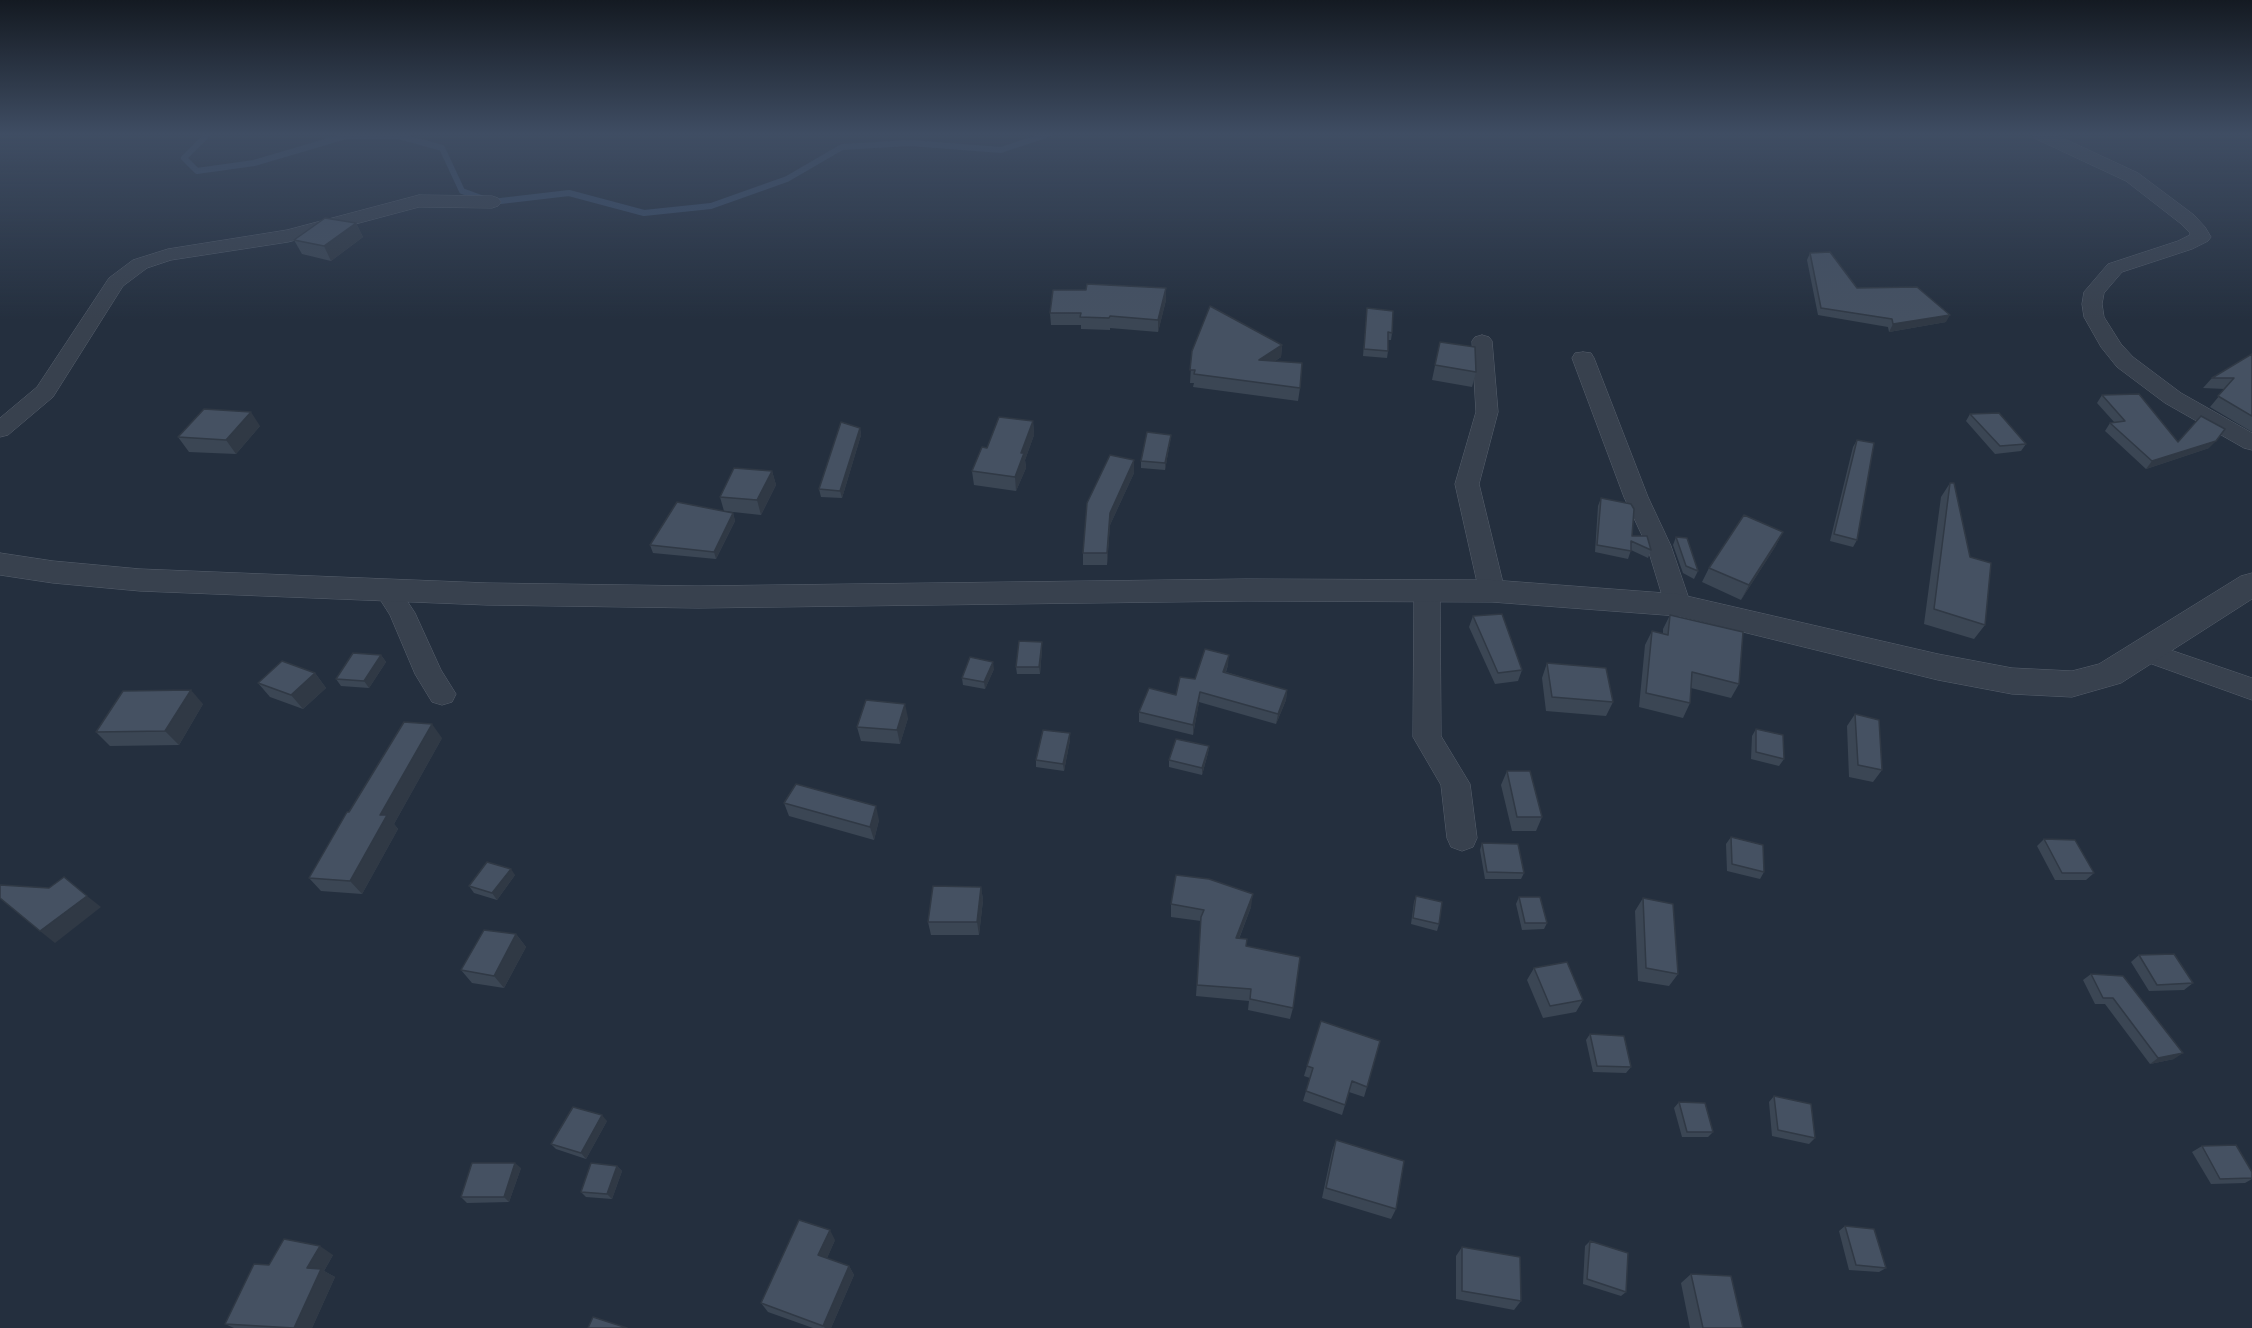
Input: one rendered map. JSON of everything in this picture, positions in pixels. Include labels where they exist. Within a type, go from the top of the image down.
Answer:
[{"type":"street","points":[[2157,196],[2187,219],[2201,237],[2185,245],[2115,268],[2094,292],[2092,303],[2094,317],[2112,348],[2125,362],[2173,398],[2252,443]]},
{"type":"street","points":[[0,430],[45,392],[116,282],[140,264],[168,255],[288,236],[419,201],[492,202]]},
{"type":"street","points":[[1482,341],[1487,412],[1467,484],[1492,591]]},
{"type":"street","points":[[1582,358],[1636,497],[1659,546],[1678,604]]},
{"type":"street","points":[[0,564],[53,572],[140,580],[387,590],[698,597],[1246,590],[1492,591],[1678,604],[1938,668],[2012,681],[2072,684],[2109,674],[2252,584]]},
{"type":"street","points":[[387,590],[402,614],[429,674],[442,694]]},
{"type":"street","points":[[1427,592],[1427,737],[1455,784],[1462,838]]},
{"type":"street","points":[[2147,652],[2252,689]]},
{"type":"building","points":[[325,218],[356,223],[324,246],[294,240]]},
{"type":"building","points":[[1830,252],[1857,288],[1917,287],[1950,315],[1893,324],[1892,319],[1821,308],[1810,253]]},
{"type":"building","points":[[1087,284],[1166,288],[1158,320],[1110,316],[1109,318],[1080,317],[1081,313],[1050,313],[1053,290],[1086,290]]},
{"type":"building","points":[[1210,306],[1282,345],[1259,360],[1302,363],[1300,388],[1194,374],[1195,370],[1190,370],[1192,351]]},
{"type":"building","points":[[1367,308],[1393,311],[1392,333],[1388,332],[1388,351],[1364,349]]},
{"type":"building","points":[[1440,342],[1475,347],[1476,372],[1435,365]]},
{"type":"building","points":[[2252,354],[2252,416],[2218,396],[2234,378],[2212,378]]},
{"type":"building","points":[[2139,394],[2178,442],[2201,416],[2225,429],[2216,441],[2152,461],[2110,423],[2125,421],[2102,395]]},
{"type":"building","points":[[204,409],[251,412],[226,440],[178,437]]},
{"type":"building","points":[[1999,413],[2026,444],[2000,446],[1970,414]]},
{"type":"building","points":[[999,417],[1033,421],[1015,477],[972,471],[982,447],[987,448]]},
{"type":"building","points":[[841,422],[860,428],[840,491],[819,489]]},
{"type":"building","points":[[1147,432],[1171,435],[1165,463],[1141,461]]},
{"type":"building","points":[[1857,440],[1874,443],[1857,540],[1834,534]]},
{"type":"building","points":[[1110,455],[1134,460],[1110,513],[1107,553],[1083,553],[1087,503]]},
{"type":"building","points":[[734,468],[772,471],[757,500],[720,497]]},
{"type":"building","points":[[1950,483],[1954,483],[1970,557],[1991,563],[1985,625],[1934,609]]},
{"type":"building","points":[[1601,498],[1631,504],[1634,509],[1632,536],[1647,536],[1651,550],[1631,541],[1631,551],[1597,545]]},
{"type":"building","points":[[677,502],[733,513],[714,552],[650,545]]},
{"type":"building","points":[[1744,515],[1783,532],[1749,585],[1709,568]]},
{"type":"building","points":[[1676,537],[1687,538],[1698,571],[1686,566]]},
{"type":"building","points":[[1502,614],[1522,670],[1498,673],[1473,616]]},
{"type":"building","points":[[1670,615],[1743,632],[1739,684],[1692,672],[1690,703],[1646,693],[1652,631],[1668,635]]},
{"type":"building","points":[[1019,641],[1042,642],[1039,667],[1016,667]]},
{"type":"building","points":[[1205,649],[1229,655],[1223,672],[1287,690],[1278,714],[1200,692],[1193,725],[1139,712],[1149,688],[1176,695],[1180,677],[1195,679]]},
{"type":"building","points":[[353,653],[381,655],[364,681],[336,679]]},
{"type":"building","points":[[970,657],[993,662],[984,682],[962,678]]},
{"type":"building","points":[[282,661],[315,673],[291,695],[258,683]]},
{"type":"building","points":[[1547,663],[1606,668],[1613,702],[1552,697]]},
{"type":"building","points":[[191,690],[165,731],[96,732],[123,691]]},
{"type":"building","points":[[866,700],[905,704],[897,730],[857,727]]},
{"type":"building","points":[[1855,714],[1879,720],[1882,770],[1858,765]]},
{"type":"building","points":[[404,722],[432,724],[380,815],[387,815],[350,881],[309,878],[347,812]]},
{"type":"building","points":[[1756,729],[1783,735],[1784,759],[1756,752]]},
{"type":"building","points":[[1043,730],[1070,733],[1063,764],[1036,760]]},
{"type":"building","points":[[1176,739],[1209,746],[1202,768],[1169,760]]},
{"type":"building","points":[[1507,771],[1530,771],[1542,817],[1517,817]]},
{"type":"building","points":[[796,784],[876,806],[870,827],[784,803]]},
{"type":"building","points":[[1731,837],[1763,845],[1764,872],[1732,864]]},
{"type":"building","points":[[2044,839],[2075,840],[2094,873],[2062,873]]},
{"type":"building","points":[[1482,843],[1518,844],[1524,873],[1487,872]]},
{"type":"building","points":[[487,862],[511,869],[492,893],[469,886]]},
{"type":"building","points":[[1176,875],[1209,879],[1253,894],[1236,938],[1247,939],[1246,946],[1300,957],[1293,1008],[1250,999],[1251,989],[1197,985],[1201,917],[1204,910],[1171,904]]},
{"type":"building","points":[[64,877],[87,896],[40,931],[0,898],[0,885],[49,888]]},
{"type":"building","points":[[933,886],[981,887],[977,922],[928,922]]},
{"type":"building","points":[[1416,896],[1442,902],[1439,924],[1413,918]]},
{"type":"building","points":[[1519,897],[1540,897],[1547,923],[1525,923]]},
{"type":"building","points":[[1643,898],[1673,904],[1678,974],[1646,968]]},
{"type":"building","points":[[484,930],[516,934],[494,976],[461,970]]},
{"type":"building","points":[[2174,954],[2193,983],[2157,985],[2139,955]]},
{"type":"building","points":[[1567,962],[1583,1000],[1550,1006],[1534,968]]},
{"type":"building","points":[[2091,974],[2123,976],[2183,1053],[2158,1058],[2113,998],[2103,998]]},
{"type":"building","points":[[1321,1021],[1380,1041],[1367,1087],[1352,1081],[1345,1105],[1306,1091],[1313,1068],[1307,1066]]},
{"type":"building","points":[[1590,1034],[1624,1036],[1631,1067],[1597,1066]]},
{"type":"building","points":[[1774,1096],[1811,1104],[1815,1138],[1778,1130]]},
{"type":"building","points":[[1679,1102],[1705,1103],[1713,1132],[1687,1132]]},
{"type":"building","points":[[573,1107],[602,1115],[581,1153],[551,1144]]},
{"type":"building","points":[[1336,1140],[1404,1161],[1396,1209],[1326,1188]]},
{"type":"building","points":[[2236,1145],[2252,1172],[2252,1178],[2220,1179],[2202,1146]]},
{"type":"building","points":[[472,1163],[515,1163],[504,1197],[461,1197]]},
{"type":"building","points":[[591,1163],[617,1166],[607,1194],[581,1192]]},
{"type":"building","points":[[799,1220],[830,1230],[818,1255],[849,1266],[823,1326],[761,1303]]},
{"type":"building","points":[[1845,1226],[1874,1229],[1886,1268],[1856,1265]]},
{"type":"building","points":[[284,1239],[320,1246],[307,1268],[321,1269],[294,1328],[225,1324],[254,1264],[269,1265]]},
{"type":"building","points":[[1590,1241],[1628,1253],[1626,1292],[1587,1279]]},
{"type":"building","points":[[1462,1247],[1520,1257],[1521,1301],[1462,1291]]},
{"type":"building","points":[[1691,1274],[1731,1276],[1743,1328],[1703,1328]]},
{"type":"building","points":[[593,1317],[627,1328],[588,1328]]},
{"type":"waterway","points":[[476,196],[492,202],[544,196]]},
{"type":"waterway","points":[[580,196],[644,213],[711,206],[739,196]]}]
